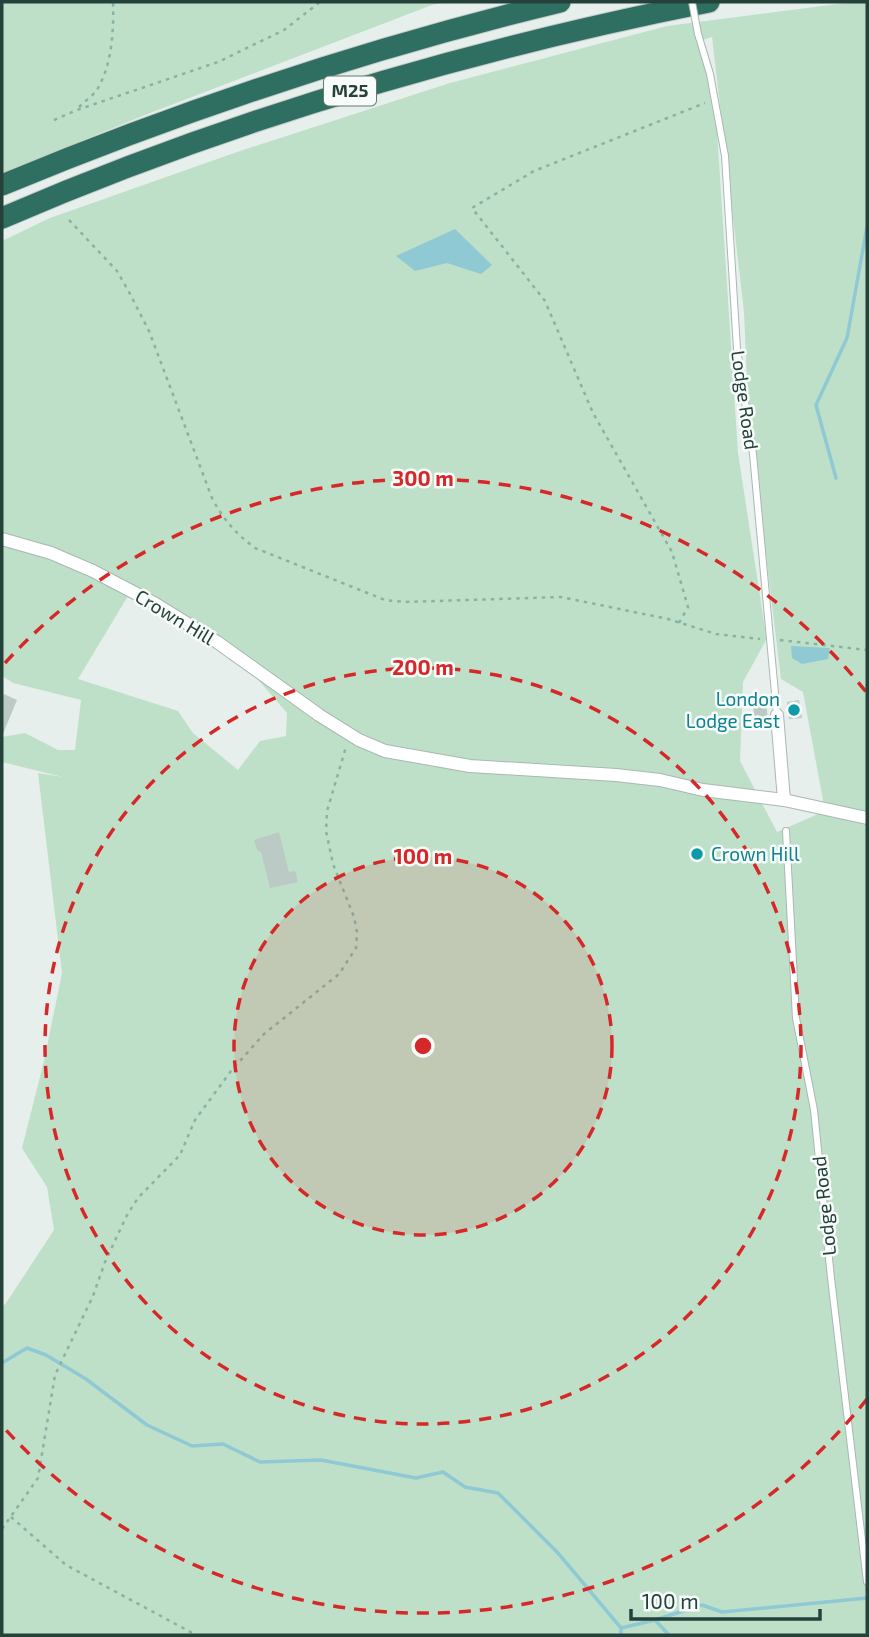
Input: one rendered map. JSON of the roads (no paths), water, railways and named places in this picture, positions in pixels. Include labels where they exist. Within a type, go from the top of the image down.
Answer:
[{"type":"highway","name":"M25","points":[[2,185],[153,125],[291,77],[417,39],[560,2]]},
{"type":"highway","name":"M25","points":[[2,218],[162,155],[333,96],[532,40],[709,2]]},
{"type":"street","name":"Crown Hill","points":[[2,539],[51,554],[93,571],[155,603],[217,642],[319,716],[385,751],[470,766],[660,780],[703,790],[784,800],[867,818]]},
{"type":"street","name":"Lodge Road","points":[[777,716],[784,800]]},
{"type":"lane","name":"Lodge Road","points":[[692,2],[710,74],[725,156],[737,349],[753,454],[777,716]]},
{"type":"lane","name":"Lodge Road","points":[[786,831],[796,1018],[814,1110],[867,1582]]},
{"type":"water","points":[[455,229],[492,265],[481,274],[447,263],[415,271],[396,256]]},
{"type":"water","points":[[791,646],[830,648],[828,659],[802,664],[792,658]]},
{"type":"waterway","points":[[836,478],[816,405],[847,338],[867,227]]},
{"type":"waterway","points":[[2,1363],[27,1348],[46,1355],[86,1379],[147,1425],[192,1446],[223,1444],[260,1462],[321,1460],[416,1478],[443,1472],[465,1487],[498,1493],[558,1553],[621,1628],[621,1635]]},
{"type":"waterway","points":[[655,1620],[702,1605],[722,1612],[867,1598]]},
{"type":"waterway","points":[[621,1628],[655,1620],[669,1635]]},
{"type":"place","name":"London Lodge East","points":[[794,710]]},
{"type":"place","name":"Crown Hill","points":[[697,854]]}]
